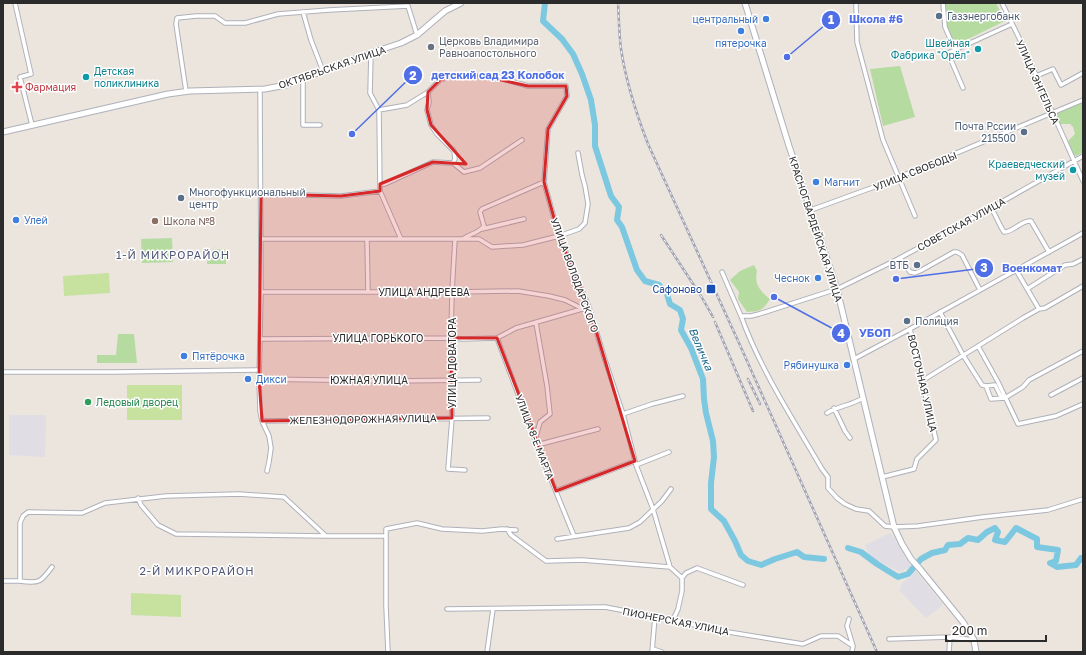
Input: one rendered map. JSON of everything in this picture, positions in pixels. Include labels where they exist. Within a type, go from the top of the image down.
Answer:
[{"type":"street","points":[[15,3],[32,74],[20,77],[32,125]]},
{"type":"street","name":"ОКТЯБРЬСКАЯ УЛИЦА","points":[[3,132],[168,94],[260,89],[286,85],[401,43],[417,34],[445,11],[461,3]]},
{"type":"street","name":"КРАСНОГВАРДЕЙСКАЯ УЛИЦА","points":[[745,3],[789,146],[837,289],[894,527],[911,559],[962,622],[974,640]]},
{"type":"street","points":[[749,17],[750,3]]},
{"type":"street","points":[[856,3],[857,42],[883,140],[915,216]]},
{"type":"street","points":[[943,3],[945,27],[955,50]]},
{"type":"street","name":"УЛИЦА ЭНГЕЛЬСА","points":[[1002,3],[1083,181]]},
{"type":"street","points":[[186,92],[176,24],[178,18],[215,16],[226,23],[245,23],[278,14],[408,5],[417,34]]},
{"type":"street","points":[[303,12],[311,40],[323,71]]},
{"type":"street","points":[[963,88],[948,53],[1012,24]]},
{"type":"street","points":[[371,53],[370,93],[378,110],[380,191],[401,239]]},
{"type":"street","points":[[1036,76],[1053,68],[1061,84],[1083,73]]},
{"type":"street","name":"УЛИЦА ВОЛОДАРСКОГО","points":[[428,92],[440,80],[455,75],[499,77],[528,86],[566,86],[567,96],[548,129],[544,182],[559,236],[589,308],[623,414],[636,463],[653,510],[670,567]]},
{"type":"street","points":[[303,79],[303,124],[320,125]]},
{"type":"street","points":[[260,89],[261,292],[259,379],[260,411],[262,421],[269,436],[270,448],[267,471]]},
{"type":"street","points":[[378,110],[407,105],[428,92],[429,102],[427,110],[431,125],[437,134],[454,151],[455,159],[453,163]]},
{"type":"street","name":"УЛИЦА СВОБОДЫ","points":[[811,210],[898,178],[1053,114],[1083,100]]},
{"type":"street","points":[[380,184],[385,184],[433,162],[453,163],[464,172],[480,168],[522,140]]},
{"type":"street","points":[[261,239],[479,239],[492,247],[523,245],[559,236],[579,229],[585,223],[588,204],[578,153]]},
{"type":"street","name":"СОВЕТСКАЯ УЛИЦА","points":[[741,316],[759,314],[837,289],[952,230],[1083,156]]},
{"type":"street","points":[[482,230],[484,226],[480,212],[482,209],[544,182]]},
{"type":"street","points":[[260,194],[341,196],[380,191]]},
{"type":"street","points":[[991,207],[1004,232],[1010,231],[1027,221],[1031,221],[1049,252]]},
{"type":"street","points":[[463,239],[482,230],[524,219]]},
{"type":"street","points":[[854,359],[1083,233]]},
{"type":"street","points":[[367,239],[368,292]]},
{"type":"street","name":"УЛИЦА ДОВАТОРА","points":[[455,239],[451,338],[452,418],[448,469],[465,470]]},
{"type":"street","points":[[900,258],[910,272],[915,273],[954,252],[957,252],[962,256],[980,290]]},
{"type":"street","points":[[1027,289],[1065,265],[1074,264],[1083,259]]},
{"type":"street","points":[[1016,270],[1039,309]]},
{"type":"street","points":[[722,272],[749,337],[771,382],[828,478],[828,488],[845,504],[856,509],[869,511],[885,526],[894,527],[918,526],[1048,510],[1083,499]]},
{"type":"street","points":[[922,381],[1039,309],[1045,308],[1083,286]]},
{"type":"street","name":"УЛИЦА АНДРЕЕВА","points":[[261,292],[518,291],[565,300],[584,309]]},
{"type":"street","points":[[497,338],[516,328],[589,308]]},
{"type":"street","points":[[940,312],[963,355],[982,385],[995,385],[1000,395],[1005,398]]},
{"type":"street","points":[[535,440],[540,422],[550,414],[547,386],[536,323]]},
{"type":"street","name":"ВОСТОЧНАЯ УЛИЦА","points":[[882,477],[914,469],[917,459],[936,440],[910,329]]},
{"type":"street","name":"УЛИЦА ГОРЬКОГО","points":[[260,339],[497,338]]},
{"type":"street","name":"УЛИЦА 8-Е МАРТА","points":[[497,338],[537,446],[574,536]]},
{"type":"street","points":[[978,346],[998,382],[1018,424],[1056,416],[1083,404]]},
{"type":"street","points":[[986,386],[991,399],[1005,398],[1023,387],[1029,380],[1083,351]]},
{"type":"street","points":[[3,372],[259,370]]},
{"type":"street","points":[[1051,396],[1083,378]]},
{"type":"street","name":"ЮЖНАЯ УЛИЦА","points":[[259,379],[391,381],[479,380]]},
{"type":"street","points":[[623,414],[652,404],[684,396]]},
{"type":"street","points":[[827,413],[834,408],[857,402],[863,398]]},
{"type":"street","points":[[834,408],[850,438]]},
{"type":"street","name":"ЖЕЛЕЗНОДОРОЖНАЯ УЛИЦА","points":[[262,421],[488,418]]},
{"type":"street","points":[[537,446],[598,429]]},
{"type":"street","points":[[556,491],[669,452]]},
{"type":"street","points":[[557,539],[629,528],[640,522],[653,510],[671,489]]},
{"type":"street","points":[[20,581],[20,522],[23,516],[28,512],[82,513],[105,503],[138,498],[166,496],[240,494],[284,497],[326,536]]},
{"type":"street","points":[[138,498],[141,505],[158,525],[176,534],[386,536]]},
{"type":"street","points":[[388,652],[386,606],[386,529],[417,523],[442,529],[482,531],[502,529],[516,530]]},
{"type":"street","points":[[507,529],[511,535],[546,561],[582,560],[670,567],[682,578]]},
{"type":"street","points":[[3,581],[37,582],[44,578],[52,567]]},
{"type":"street","points":[[673,620],[678,609],[682,591],[682,578],[686,572],[697,568],[742,586]]},
{"type":"street","name":"ПИОНЕРСКАЯ УЛИЦА","points":[[447,609],[605,607],[655,616],[716,630],[803,644],[821,636],[838,636],[853,646]]},
{"type":"street","points":[[487,652],[493,609]]},
{"type":"street","points":[[655,616],[652,651],[662,652]]},
{"type":"street","points":[[849,619],[848,626],[853,646],[852,652]]},
{"type":"street","points":[[949,652],[950,637]]},
{"type":"street","points":[[889,639],[950,637],[974,640],[976,652]]},
{"type":"highlighted area","points":[[455,75],[483,76],[528,86],[566,86],[567,96],[548,129],[544,182],[559,236],[589,307],[635,461],[556,491],[497,338],[451,338],[452,418],[262,421],[259,379],[261,194],[341,196],[380,191],[380,184],[433,162],[466,164],[431,125],[427,110],[428,92],[440,80]]},
{"type":"shaded area","points":[[9,415],[46,415],[45,457],[9,455]]},
{"type":"shaded area","points":[[890,533],[894,537],[908,561],[943,605],[926,618],[899,590],[903,582],[912,576],[907,568],[901,572],[871,558],[865,545]]},
{"type":"green space","points":[[945,3],[996,3],[1005,21],[958,44],[953,43],[946,22]]},
{"type":"green space","points":[[900,66],[915,117],[883,126],[870,69]]},
{"type":"green space","points":[[1083,101],[1083,152],[1076,156],[1073,154],[1068,141],[1075,134],[1073,127],[1070,124],[1059,124],[1055,114]]},
{"type":"green space","points":[[172,238],[173,262],[142,263],[141,239]]},
{"type":"green space","points":[[214,249],[226,250],[226,264],[207,264],[208,253]]},
{"type":"green space","points":[[754,265],[757,271],[757,283],[763,293],[770,299],[761,310],[747,312],[738,299],[739,292],[730,280],[740,271]]},
{"type":"green space","points":[[109,273],[110,293],[64,296],[63,276]]},
{"type":"green space","points":[[118,334],[134,334],[137,363],[97,363],[97,355],[116,355]]},
{"type":"green space","points":[[127,385],[182,385],[182,420],[127,420]]},
{"type":"green space","points":[[131,593],[181,595],[181,617],[131,615]]},
{"type":"waterway","name":"Величка","points":[[545,3],[543,21],[562,39],[573,54],[591,100],[595,125],[595,146],[611,196],[619,207],[617,220],[622,227],[637,270],[645,281],[659,285],[667,294],[670,304],[680,310],[683,319],[681,330],[691,348],[703,379],[704,399],[713,441],[714,457],[711,483],[711,509],[724,521],[741,555],[748,561],[761,565],[797,552],[804,557],[824,559]]},
{"type":"waterway","name":"Величка","points":[[848,548],[861,552],[898,577],[908,574],[921,559],[932,553],[945,550],[948,545],[960,544],[968,538],[978,540],[987,532],[995,528],[998,532],[995,540],[1005,542],[1016,528],[1037,539],[1037,547],[1058,550],[1056,561],[1050,563],[1057,567],[1076,565],[1081,558],[1083,558]]},
{"type":"railway","points":[[618,3],[620,43],[623,61],[636,109],[648,144],[877,652]]},
{"type":"railway","points":[[661,235],[713,317]]},
{"type":"railway","points":[[715,322],[753,411]]},
{"type":"railway","points":[[748,379],[760,404]]},
{"type":"place","name":"Газэнергобанк","points":[[939,16]]},
{"type":"place","name":"центральный","points":[[766,19]]},
{"type":"place","name":"пятерочка","points":[[741,31]]},
{"type":"place","name":"Церковь Владимира Равноапостольного","points":[[431,47]]},
{"type":"place","name":"Швейная Фабрика \"Орёл\"","points":[[978,49]]},
{"type":"place","name":"Школа #6","points":[[787,57]]},
{"type":"place","name":"Детская поликлиника","points":[[86,77]]},
{"type":"place","name":"Фармация","points":[[17,87]]},
{"type":"place","name":"Почта Рссии 215500","points":[[1024,132]]},
{"type":"place","name":"детский сад 23 Колобок","points":[[352,134]]},
{"type":"place","name":"Краеведческий музей","points":[[1073,170]]},
{"type":"place","name":"Магнит","points":[[816,182]]},
{"type":"place","name":"Многофункциональный центр","points":[[181,198]]},
{"type":"place","name":"Улей","points":[[16,220]]},
{"type":"place","name":"Школа №8","points":[[155,221]]},
{"type":"place","name":"ВТБ","points":[[917,265]]},
{"type":"place","name":"Чеснок","points":[[818,278]]},
{"type":"place","name":"Военкомат","points":[[896,279]]},
{"type":"place","name":"Сафоново","points":[[711,289]]},
{"type":"place","name":"УБОП","points":[[774,297]]},
{"type":"place","name":"Полиция","points":[[907,321]]},
{"type":"place","name":"Пятёрочка","points":[[184,356]]},
{"type":"place","name":"Рябинушка","points":[[847,365]]},
{"type":"place","name":"Дикси","points":[[248,379]]},
{"type":"place","name":"Ледовый дворец","points":[[88,402]]},
{"type":"district","name":"1-Й МИКРОРАЙОН","points":[[173,255]]},
{"type":"district","name":"2-Й МИКРОРАЙОН","points":[[197,571]]}]
